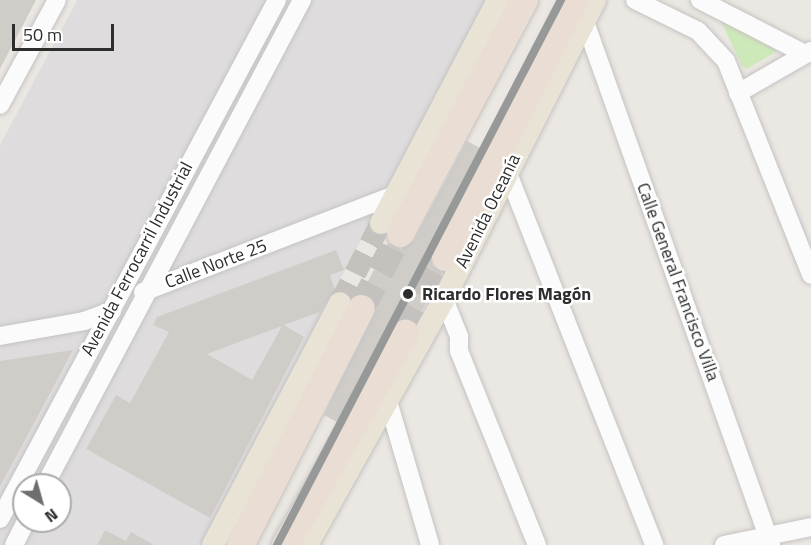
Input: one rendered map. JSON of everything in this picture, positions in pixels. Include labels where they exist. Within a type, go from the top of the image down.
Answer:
[{"type":"highway","points":[[391,228],[467,104],[524,0]]},
{"type":"highway","name":"Avenida Oceanía","points":[[445,257],[584,6]]},
{"type":"highway","points":[[424,145],[467,104]]},
{"type":"highway","points":[[240,545],[350,306]]},
{"type":"highway","points":[[285,545],[405,333]]},
{"type":"main road","points":[[391,228],[397,194],[498,0]]},
{"type":"main road","name":"Avenida Oceanía","points":[[307,545],[444,299],[584,6]]},
{"type":"main road","points":[[213,545],[350,306]]},
{"type":"street","points":[[0,105],[57,0]]},
{"type":"street","name":"Avenida Ferrocarril Industrial","points":[[0,519],[107,314],[277,0]]},
{"type":"street","name":"Avenida Ferrocarril Industrial","points":[[51,473],[302,0]]},
{"type":"street","points":[[635,0],[698,31],[716,46],[738,93],[811,275]]},
{"type":"street","points":[[700,0],[808,53]]},
{"type":"street","name":"Calle General Francisco Villa","points":[[584,6],[770,541]]},
{"type":"street","points":[[738,93],[808,53]]},
{"type":"street","points":[[507,171],[654,545]]},
{"type":"street","name":"Calle Norte 25","points":[[0,336],[107,314],[146,291],[397,194]]},
{"type":"street","points":[[444,299],[459,336],[459,351],[537,545]]},
{"type":"street","points":[[388,401],[430,545]]},
{"type":"street","points":[[724,545],[770,541],[811,527]]},
{"type":"shaded area","points":[[77,0],[487,0],[201,545],[0,545],[0,145]]},
{"type":"green space","points":[[720,19],[781,49],[747,69],[742,66]]},
{"type":"building","points":[[0,0],[36,0],[0,69]]},
{"type":"building","points":[[467,141],[482,149],[431,250],[432,265],[442,272],[416,322],[404,317],[391,325],[337,422],[324,415],[377,308],[374,299],[362,293],[388,243],[401,249],[414,240]]},
{"type":"building","points":[[336,250],[344,270],[330,275],[335,290],[320,312],[284,325],[304,337],[210,518],[86,449],[116,395],[130,403],[169,332],[153,325],[157,317]],"holes":[[[282,326],[252,380],[207,354]]]},
{"type":"building","points":[[73,350],[10,468],[0,486],[0,361]]},
{"type":"building","points":[[105,530],[126,541],[131,532],[154,545],[97,545]]},
{"type":"tunnel","points":[[340,303],[381,223]]},
{"type":"tunnel","points":[[361,308],[400,233]]},
{"type":"tunnel","points":[[405,333],[445,257]]},
{"type":"transit line","points":[[277,545],[561,0]]},
{"type":"place","name":"Ricardo Flores Magón","points":[[408,294]]}]
